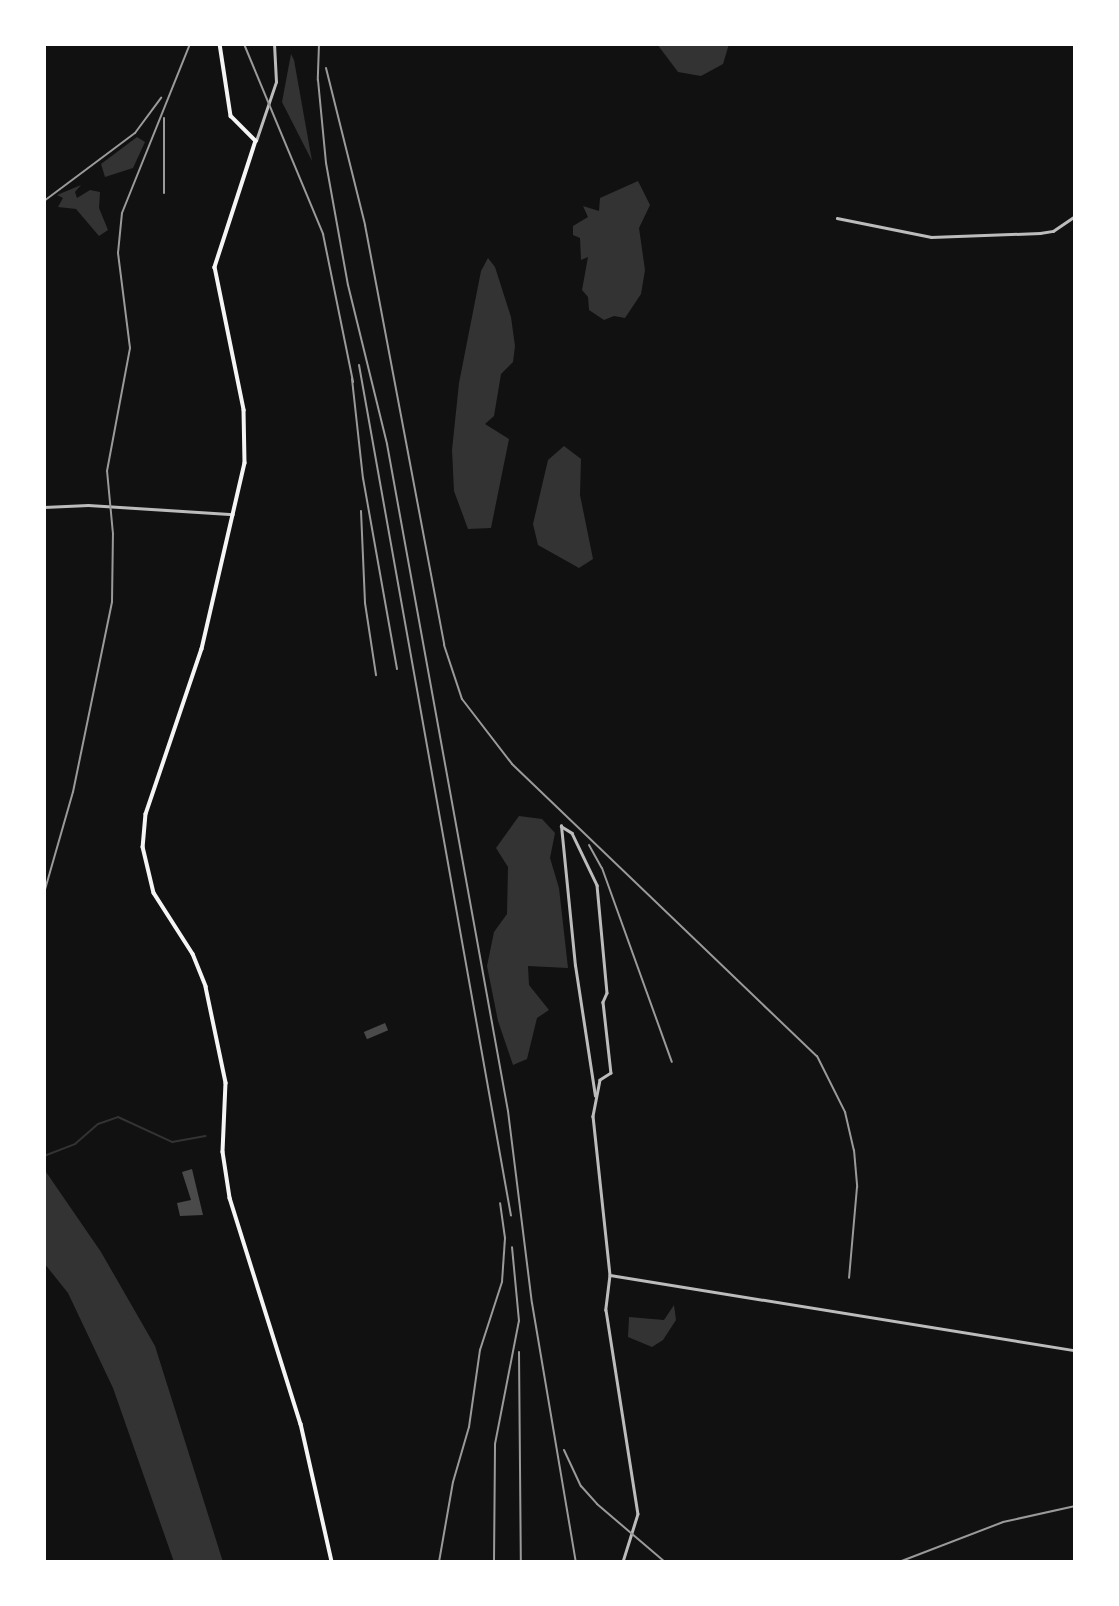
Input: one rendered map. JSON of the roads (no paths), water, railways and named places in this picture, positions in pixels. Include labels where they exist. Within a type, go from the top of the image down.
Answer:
[{"type":"main road","points":[[220,44],[231,116],[256,141],[215,267],[245,426],[245,463],[200,657],[143,822],[142,847],[154,893],[195,959],[206,987],[228,1092],[223,1152],[230,1198],[301,1424],[332,1562]]},
{"type":"street","points":[[256,141],[276,82],[274,44]]},
{"type":"street","points":[[837,218],[931,237],[1040,233],[1053,231],[1075,216]]},
{"type":"street","points":[[44,507],[88,505],[233,514]]},
{"type":"street","points":[[595,1096],[575,966],[561,826],[572,833],[597,885],[611,1073],[600,1080],[593,1116],[610,1275],[606,1310],[638,1514],[623,1562]]},
{"type":"street","points":[[610,1275],[1075,1350]]},
{"type":"waterway","points":[[44,1156],[75,1144],[98,1124],[118,1117],[172,1142],[205,1136]]},
{"type":"railway","points":[[44,893],[73,792],[112,602],[113,534],[107,471],[130,348],[118,253],[122,213],[190,44]]},
{"type":"railway","points":[[244,44],[323,234],[353,382]]},
{"type":"railway","points":[[319,44],[318,80],[326,163],[348,285],[387,444],[508,1111],[532,1303],[576,1562]]},
{"type":"railway","points":[[326,68],[365,225],[444,645],[462,699],[512,764],[817,1056],[845,1112],[854,1150],[857,1187],[849,1278]]},
{"type":"railway","points":[[44,201],[135,133],[161,98]]},
{"type":"railway","points":[[164,118],[164,193]]},
{"type":"railway","points":[[359,365],[511,1216]]},
{"type":"railway","points":[[352,379],[363,478],[397,669]]},
{"type":"railway","points":[[361,511],[365,603],[376,675]]},
{"type":"railway","points":[[589,845],[602,868],[672,1062]]},
{"type":"railway","points":[[439,1562],[453,1482],[469,1427],[480,1350],[502,1282],[505,1238],[500,1203]]},
{"type":"railway","points":[[494,1562],[495,1444],[519,1321],[512,1247]]},
{"type":"railway","points":[[519,1352],[521,1562]]},
{"type":"railway","points":[[564,1450],[581,1486],[597,1504],[665,1562]]},
{"type":"railway","points":[[899,1562],[1003,1522],[1075,1506]]}]
